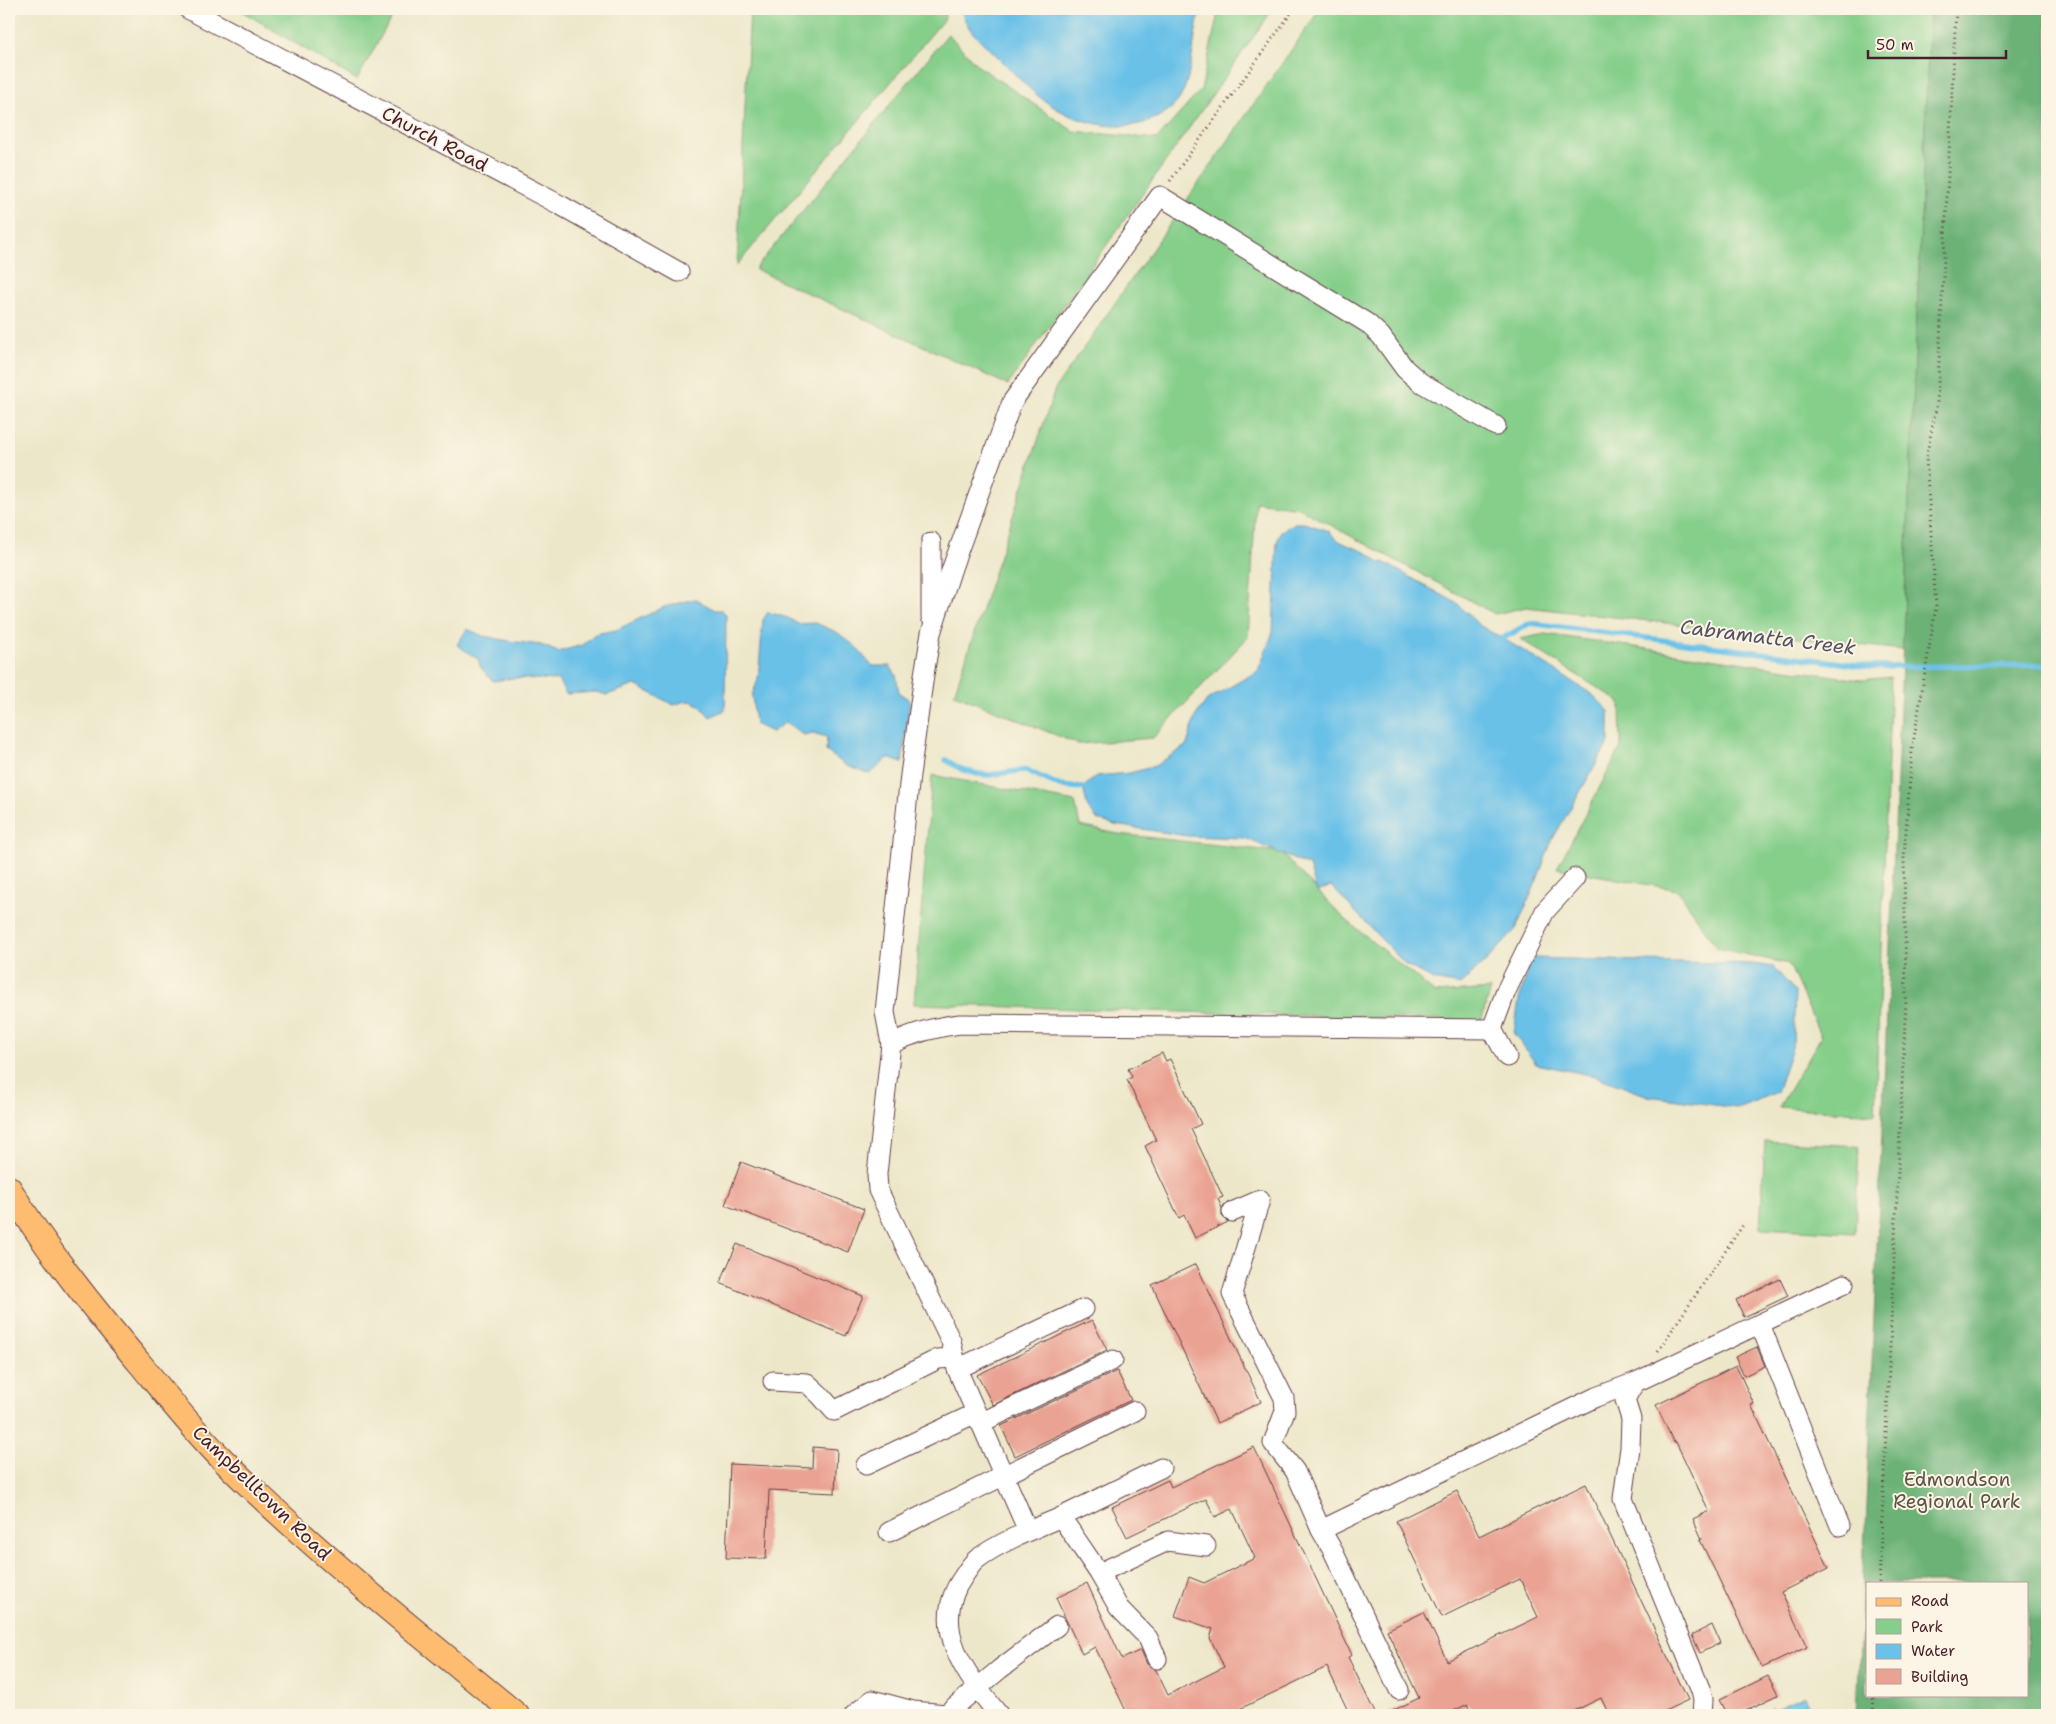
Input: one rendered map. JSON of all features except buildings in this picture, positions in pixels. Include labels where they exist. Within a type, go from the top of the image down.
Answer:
[{"type":"main road","name":"Campbelltown Road","points":[[9,1188],[22,1210],[77,1286],[154,1380],[222,1458],[328,1559],[517,1715]]},
{"type":"street","name":"Church Road","points":[[188,9],[562,206],[679,272]]},
{"type":"street","points":[[1028,1531],[956,1364],[951,1341],[878,1190],[877,1174],[892,1044],[885,1012],[910,775],[931,633],[952,568],[1012,402],[1160,196],[1367,323],[1381,336],[1405,369],[1420,382],[1496,426]]},
{"type":"street","points":[[931,542],[931,633]]},
{"type":"street","points":[[1507,1057],[1492,1029],[1506,991],[1545,911],[1575,878]]},
{"type":"street","points":[[892,1044],[911,1034],[939,1026],[960,1024],[1492,1029]]},
{"type":"street","points":[[1232,1212],[1260,1200],[1232,1294],[1284,1398],[1284,1411],[1273,1442],[1295,1472],[1321,1530],[1333,1551],[1399,1690]]},
{"type":"street","points":[[1321,1530],[1596,1397],[1636,1382],[1844,1284]]},
{"type":"street","points":[[773,1381],[807,1383],[834,1411],[938,1359],[956,1364],[1084,1309]]},
{"type":"street","points":[[1760,1324],[1840,1526]]},
{"type":"street","points":[[866,1465],[1113,1360]]},
{"type":"street","points":[[1636,1382],[1625,1400],[1631,1419],[1630,1448],[1623,1499],[1700,1691],[1703,1700],[1702,1715]]},
{"type":"street","points":[[889,1532],[1135,1410]]},
{"type":"street","points":[[999,1715],[978,1690],[954,1648],[949,1617],[953,1595],[960,1581],[976,1560],[1028,1531],[1161,1468]]},
{"type":"street","points":[[1061,1517],[1099,1573],[1118,1608],[1148,1638],[1158,1659]]},
{"type":"street","points":[[1099,1573],[1168,1541],[1206,1546]]},
{"type":"street","points":[[854,1715],[872,1700],[913,1711],[946,1714],[978,1690],[1000,1669],[1057,1626]]},
{"type":"path","points":[[1160,196],[1294,9]]},
{"type":"path","points":[[1879,1582],[1906,1000],[1904,857],[1912,750],[1936,607],[1926,458],[1937,403],[1956,9]]},
{"type":"path","points":[[1636,1382],[1743,1225]]},
{"type":"path","points":[[1873,1715],[1874,1696]]},
{"type":"green space","points":[[238,9],[396,9],[357,80]]},
{"type":"green space","points":[[750,9],[944,9],[945,18],[737,265]]},
{"type":"green space","points":[[1219,9],[1273,9],[1008,385],[755,269],[948,34],[978,66],[1073,131],[1157,139],[1201,90]]},
{"type":"green space","points":[[1320,9],[1930,9],[1903,650],[1526,607],[1495,614],[1299,508],[1256,502],[1248,637],[1153,738],[1078,744],[954,694],[1055,389]]},
{"type":"green space","name":"Edmondson Regional Park","points":[[1930,9],[2047,9],[2047,1715],[1857,1715]]},
{"type":"green space","points":[[1545,634],[1861,680],[1891,677],[1875,1114],[1779,1107],[1821,1037],[1789,964],[1717,948],[1678,890],[1557,868],[1621,747],[1620,702],[1520,639]]},
{"type":"green space","points":[[932,775],[1075,802],[1080,826],[1118,834],[1280,852],[1345,919],[1435,993],[1491,989],[1481,1021],[914,1004]]},
{"type":"green space","points":[[1765,1141],[1859,1146],[1855,1233],[1760,1228]]},
{"type":"water","points":[[960,9],[1201,9],[1188,77],[1185,88],[1177,103],[1163,114],[1143,123],[1118,126],[1079,119],[1066,114],[1045,101],[977,37],[969,27]]},
{"type":"water","points":[[1295,523],[1304,523],[1329,531],[1346,545],[1368,553],[1379,563],[1383,562],[1458,604],[1479,625],[1593,695],[1609,711],[1609,742],[1552,840],[1516,929],[1460,985],[1433,980],[1405,964],[1331,886],[1317,892],[1309,866],[1245,838],[1188,836],[1115,825],[1098,820],[1088,808],[1083,788],[1096,776],[1130,773],[1155,766],[1187,745],[1195,717],[1207,700],[1258,671],[1273,632],[1277,542],[1281,531]]},
{"type":"water","points":[[695,599],[715,610],[722,610],[726,615],[725,710],[710,717],[695,702],[686,701],[674,705],[635,685],[607,695],[596,692],[566,694],[558,680],[513,678],[493,681],[481,668],[478,659],[457,645],[467,629],[483,636],[541,645],[558,652],[582,645],[595,634],[616,630],[664,607]]},
{"type":"water","points":[[768,612],[788,618],[798,624],[816,623],[838,633],[855,646],[872,666],[890,666],[896,675],[899,693],[910,700],[902,763],[888,758],[870,774],[847,766],[826,751],[827,737],[813,733],[803,735],[786,722],[772,732],[755,724],[752,695],[758,680],[763,620]]},
{"type":"water","points":[[1531,959],[1752,964],[1773,967],[1795,991],[1793,1044],[1777,1092],[1737,1108],[1648,1096],[1595,1076],[1536,1064],[1514,1034],[1519,1000]]},
{"type":"water","points":[[1804,1696],[1812,1712],[1805,1715],[1768,1715],[1766,1710],[1772,1707],[1773,1710]]},
{"type":"waterway","name":"Cabramatta Creek","points":[[1498,641],[1530,623],[1872,667],[2047,665]]},
{"type":"waterway","points":[[946,760],[961,769],[978,774],[989,775],[1026,770],[1060,786],[1083,788]]}]
